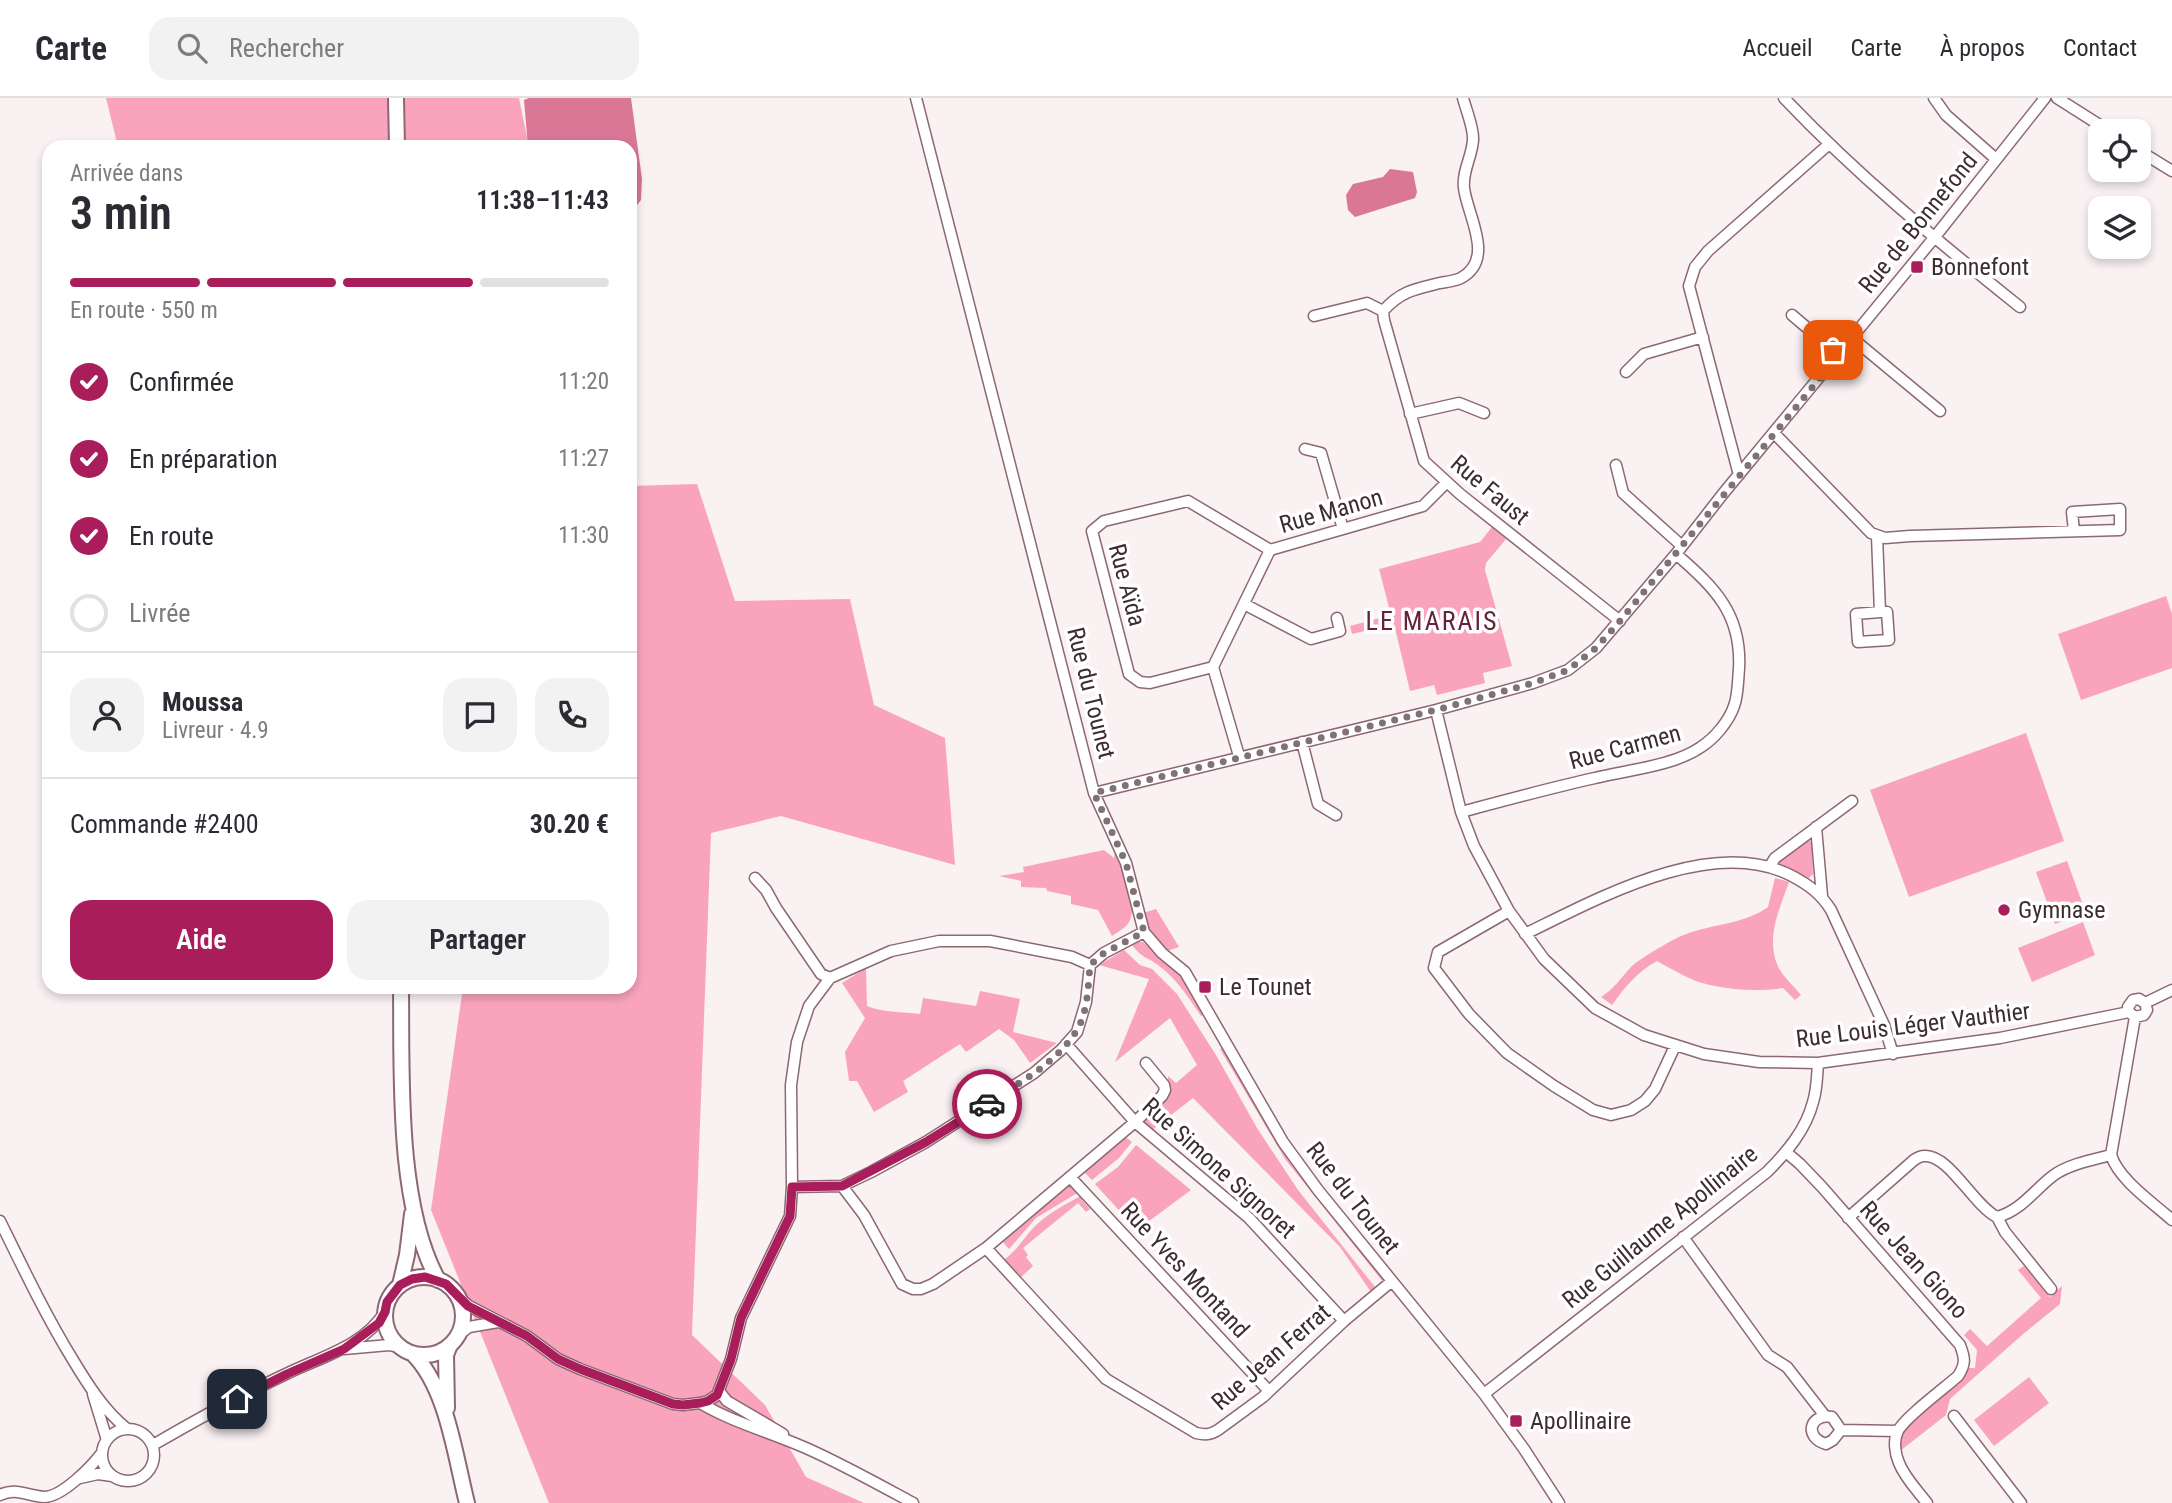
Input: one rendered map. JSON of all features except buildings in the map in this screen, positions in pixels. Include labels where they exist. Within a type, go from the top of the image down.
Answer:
[{"type":"main road","points":[[396,98],[397,140]]},
{"type":"main road","points":[[401,994],[404,1125],[412,1205],[425,1253],[438,1280]]},
{"type":"main road","points":[[412,1205],[407,1255],[400,1285],[387,1302],[386,1325],[392,1337],[430,1375],[447,1423],[467,1503]]},
{"type":"main road","points":[[400,1285],[425,1277],[446,1284],[458,1297],[462,1323],[446,1364],[447,1423]]},
{"type":"main road","points":[[406,1350],[432,1354],[454,1340]]},
{"type":"street","name":"Rue du Tounet","points":[[916,98],[1094,793],[1126,863],[1144,932],[1162,953],[1185,972],[1283,1142],[1318,1190],[1484,1394],[1559,1503]]},
{"type":"street","points":[[1314,316],[1367,303],[1383,311],[1394,299],[1407,291],[1460,278],[1470,270],[1478,257],[1479,240],[1464,190],[1464,174],[1473,139],[1463,98]]},
{"type":"street","points":[[1784,98],[1828,145],[1934,238],[2020,307]]},
{"type":"street","points":[[1934,98],[1947,115],[1996,159]]},
{"type":"street","name":"Rue de Bonnefond","points":[[1094,793],[1436,710],[1533,683],[1568,670],[1596,648],[1620,621],[1839,355],[2045,98]]},
{"type":"street","points":[[2057,98],[2090,119]]},
{"type":"street","points":[[1739,475],[1689,286],[1695,267],[1708,251],[1828,145]]},
{"type":"street","points":[[2151,158],[2172,171]]},
{"type":"street","name":"Rue Faust","points":[[1383,311],[1424,461],[1620,621]]},
{"type":"street","points":[[1792,315],[1839,355]]},
{"type":"street","points":[[1626,372],[1644,354],[1703,337]]},
{"type":"street","points":[[1852,338],[1940,411]]},
{"type":"street","points":[[1410,414],[1459,403],[1485,413]]},
{"type":"street","points":[[1774,433],[1855,518],[1877,536],[1885,538],[2120,530],[2120,509],[2072,512],[2074,531]]},
{"type":"street","points":[[1305,449],[1321,453],[1342,529]]},
{"type":"street","name":"Rue Carmen","points":[[1461,812],[1673,760],[1701,747],[1720,730],[1735,705],[1740,645],[1732,617],[1701,575],[1623,493],[1616,465]]},
{"type":"street","name":"Rue Manon","points":[[1213,667],[1270,550],[1423,506],[1447,482]]},
{"type":"street","name":"Rue Aïda","points":[[1213,667],[1150,683],[1139,682],[1129,674],[1092,531],[1104,521],[1188,501],[1270,550]]},
{"type":"street","points":[[1877,536],[1880,612]]},
{"type":"street","points":[[1244,604],[1311,639],[1340,631],[1337,618]]},
{"type":"street","points":[[1213,667],[1239,756]]},
{"type":"street","name":"Rue Louis Léger Vauthier","points":[[1436,710],[1461,812],[1474,846],[1509,911],[1544,959],[1595,1007],[1644,1035],[1704,1054],[1759,1062],[1818,1063],[2000,1038],[2132,1015],[2128,1007],[2133,1000],[2146,1003],[2172,989]]},
{"type":"street","points":[[1302,742],[1318,804],[1336,815]]},
{"type":"street","points":[[1770,866],[1774,858],[1852,801]]},
{"type":"street","points":[[1816,827],[1822,895]]},
{"type":"street","points":[[1525,934],[1618,889],[1648,879],[1735,861],[1770,866],[1807,884],[1822,895],[1884,1025],[1892,1054]]},
{"type":"street","points":[[755,878],[766,890],[821,974],[830,978]]},
{"type":"street","points":[[1509,911],[1438,952],[1434,968],[1469,1014],[1507,1053],[1592,1110],[1611,1115],[1631,1110],[1645,1101],[1655,1089],[1675,1046]]},
{"type":"street","points":[[792,1187],[842,1186],[926,1142],[1034,1073],[1077,1032],[1086,1002],[1090,965],[1104,953],[1144,932]]},
{"type":"street","points":[[458,1297],[468,1306],[520,1331],[558,1359],[580,1369],[673,1404],[708,1401],[719,1391],[731,1359],[741,1318],[790,1216],[791,1084],[797,1042],[809,1006],[830,978],[891,951],[939,942],[990,941],[1072,957],[1090,965]]},
{"type":"street","points":[[2132,1015],[2111,1155],[2121,1174],[2172,1220]]},
{"type":"street","name":"Rue Simone Signoret","points":[[1066,1044],[1135,1122],[1249,1218],[1344,1321]]},
{"type":"street","points":[[842,1186],[864,1214],[902,1284],[921,1289],[933,1284],[986,1248],[1162,1096],[1164,1085],[1146,1063]]},
{"type":"street","name":"Rue Guillaume Apollinaire","points":[[1484,1394],[1767,1172],[1786,1153],[1801,1129],[1813,1103],[1818,1063]]},
{"type":"street","name":"Rue Jean Giono","points":[[1786,1153],[1800,1164],[1960,1345],[1965,1358],[1958,1376],[1898,1431]]},
{"type":"street","points":[[1997,1217],[2016,1209],[2056,1174],[2072,1166],[2111,1155]]},
{"type":"street","points":[[1848,1218],[1914,1160],[1925,1156],[1937,1158],[1981,1207],[1997,1217],[2005,1232],[2051,1289]]},
{"type":"street","name":"Rue Yves Montand","points":[[1070,1177],[1269,1391]]},
{"type":"street","points":[[0,1221],[52,1326],[92,1390],[116,1420],[126,1428]]},
{"type":"street","points":[[1683,1237],[1768,1355],[1787,1367],[1825,1416]]},
{"type":"street","name":"Rue Jean Ferrat","points":[[986,1248],[1106,1379],[1196,1433],[1212,1434],[1269,1391],[1344,1321],[1392,1281]]},
{"type":"street","points":[[153,1444],[287,1374],[344,1349],[379,1323],[385,1312]]},
{"type":"street","points":[[454,1340],[469,1327],[498,1322]]},
{"type":"street","points":[[344,1349],[389,1345],[406,1350]]},
{"type":"street","points":[[92,1390],[107,1440]]},
{"type":"street","points":[[719,1391],[727,1401],[804,1447]]},
{"type":"street","points":[[700,1403],[723,1417],[804,1447],[913,1503]]},
{"type":"street","points":[[1825,1416],[1832,1418],[1841,1430],[1826,1444],[1815,1439],[1811,1432],[1812,1425],[1818,1418],[1825,1416]]},
{"type":"street","points":[[1954,1416],[2021,1503]]},
{"type":"street","points":[[0,1495],[20,1491],[51,1499],[76,1479],[91,1467],[114,1432],[126,1428],[144,1434],[153,1444],[155,1458],[152,1466],[145,1475],[135,1481],[123,1481],[98,1474],[76,1479]]},
{"type":"street","points":[[1841,1430],[1898,1431],[1895,1446],[1897,1459],[1903,1472],[1927,1503]]},
{"type":"street","points":[[102,1454],[104,1466],[112,1476]]},
{"type":"shaded area","points":[[106,98],[519,98],[528,140],[116,140]]},
{"type":"shaded area","points":[[631,98],[637,140],[527,140],[524,100]]},
{"type":"shaded area","points":[[637,142],[642,179],[641,200],[637,205]]},
{"type":"shaded area","points":[[1390,169],[1413,172],[1417,192],[1415,198],[1355,217],[1348,210],[1346,195],[1353,184],[1383,177]]},
{"type":"shaded area","points":[[697,484],[735,601],[850,599],[874,705],[945,738],[955,865],[781,816],[711,833],[692,1335],[765,1405],[806,1477],[864,1503],[549,1503],[431,1210],[462,994],[637,994],[637,486]]},
{"type":"shaded area","points":[[1492,527],[1506,539],[1486,563],[1485,570],[1512,666],[1483,673],[1485,683],[1437,695],[1434,685],[1410,691],[1394,624],[1352,634],[1350,626],[1391,615],[1379,569],[1480,542]]},
{"type":"shaded area","points":[[2166,596],[2172,614],[2172,668],[2081,700],[2058,634]]},
{"type":"shaded area","points":[[2026,733],[2064,841],[1909,897],[1870,790]]},
{"type":"shaded area","points":[[1806,840],[1812,842],[1813,874],[1809,878],[1780,865],[1779,859]]},
{"type":"shaded area","points":[[1104,850],[1114,858],[1115,853],[1132,906],[1128,924],[1112,936],[1098,910],[1071,904],[1071,896],[1047,891],[1046,888],[1021,887],[1021,881],[999,876],[1024,872],[1023,867]]},
{"type":"shaded area","points":[[2067,861],[2086,913],[2055,924],[2036,872]]},
{"type":"shaded area","points":[[1775,878],[1789,882],[1778,912],[1774,954],[1781,972],[1801,995],[1795,1000],[1783,988],[1739,989],[1696,981],[1657,961],[1632,980],[1612,1005],[1601,997],[1614,987],[1631,967],[1681,936],[1737,921],[1768,907]]},
{"type":"shaded area","points":[[1156,909],[1179,947],[1167,951],[1151,932],[1143,913]]},
{"type":"shaded area","points":[[2083,922],[2095,955],[2032,982],[2018,948]]},
{"type":"shaded area","points":[[1143,942],[1185,979],[1205,1014],[1201,1016],[1164,970],[1136,950],[1132,945]]},
{"type":"shaded area","points":[[1124,950],[1140,965],[1152,969],[1177,994],[1216,1055],[1257,1128],[1298,1190],[1375,1287],[1371,1292],[1340,1247],[1193,1098],[1152,1130],[1142,1122],[1168,1098],[1168,1076],[1176,1083],[1197,1065],[1170,1018],[1115,1062],[1149,979],[1099,965]]},
{"type":"shaded area","points":[[866,968],[867,1006],[872,1008],[920,1014],[923,998],[976,1006],[980,991],[1020,999],[1013,1032],[1057,1043],[1030,1063],[1014,1040],[999,1029],[966,1052],[960,1044],[903,1081],[908,1092],[874,1112],[857,1081],[849,1081],[845,1052],[865,1018],[842,983]]},
{"type":"shaded area","points":[[1224,1047],[1293,1164],[1383,1277],[1383,1282],[1285,1159],[1220,1049]]},
{"type":"shaded area","points":[[1124,1136],[1132,1142],[1119,1158],[1092,1180],[1083,1171]]},
{"type":"shaded area","points":[[1136,1145],[1191,1190],[1137,1230],[1095,1184],[1118,1167]]},
{"type":"shaded area","points":[[1065,1186],[1075,1187],[1079,1192],[1036,1218],[1009,1249],[1001,1240]]},
{"type":"shaded area","points":[[1082,1195],[1082,1200],[1090,1209],[1086,1212],[1078,1203],[1023,1248],[1033,1266],[1019,1279],[1002,1261],[1039,1222]]},
{"type":"shaded area","points":[[2024,1266],[2050,1297],[2062,1286],[2060,1304],[1950,1399],[1946,1415],[1900,1451],[1899,1444],[1906,1428],[1963,1378],[1966,1368],[1975,1368],[1977,1350],[1964,1335],[1970,1329],[1987,1346],[2041,1298],[2018,1270]]},
{"type":"shaded area","points":[[2029,1377],[2049,1403],[1994,1446],[1974,1420]]},
{"type":"way so far","points":[[987,1104],[1034,1073],[1061,1050],[1077,1032],[1086,1002],[1090,965],[1104,953],[1144,932],[1126,863],[1094,793],[1436,710],[1533,683],[1568,670],[1596,648],[1676,554],[1839,355],[1833,350]]},
{"type":"place","name":"Bonnefont","points":[[1917,267]]},
{"type":"place","name":"Gymnase","points":[[2004,910]]},
{"type":"place","name":"Le Tounet","points":[[1205,987]]},
{"type":"place","name":"Apollinaire","points":[[1516,1421]]},
{"type":"district","name":"LE MARAIS","points":[[1432,621]]},
{"type":"route","points":[[237,1399],[344,1349],[379,1323],[387,1302],[400,1285],[425,1277],[446,1284],[468,1306],[513,1327],[558,1359],[580,1369],[673,1404],[708,1401],[717,1395],[721,1386],[741,1318],[790,1216],[792,1187],[842,1186],[926,1142],[987,1104]]}]
